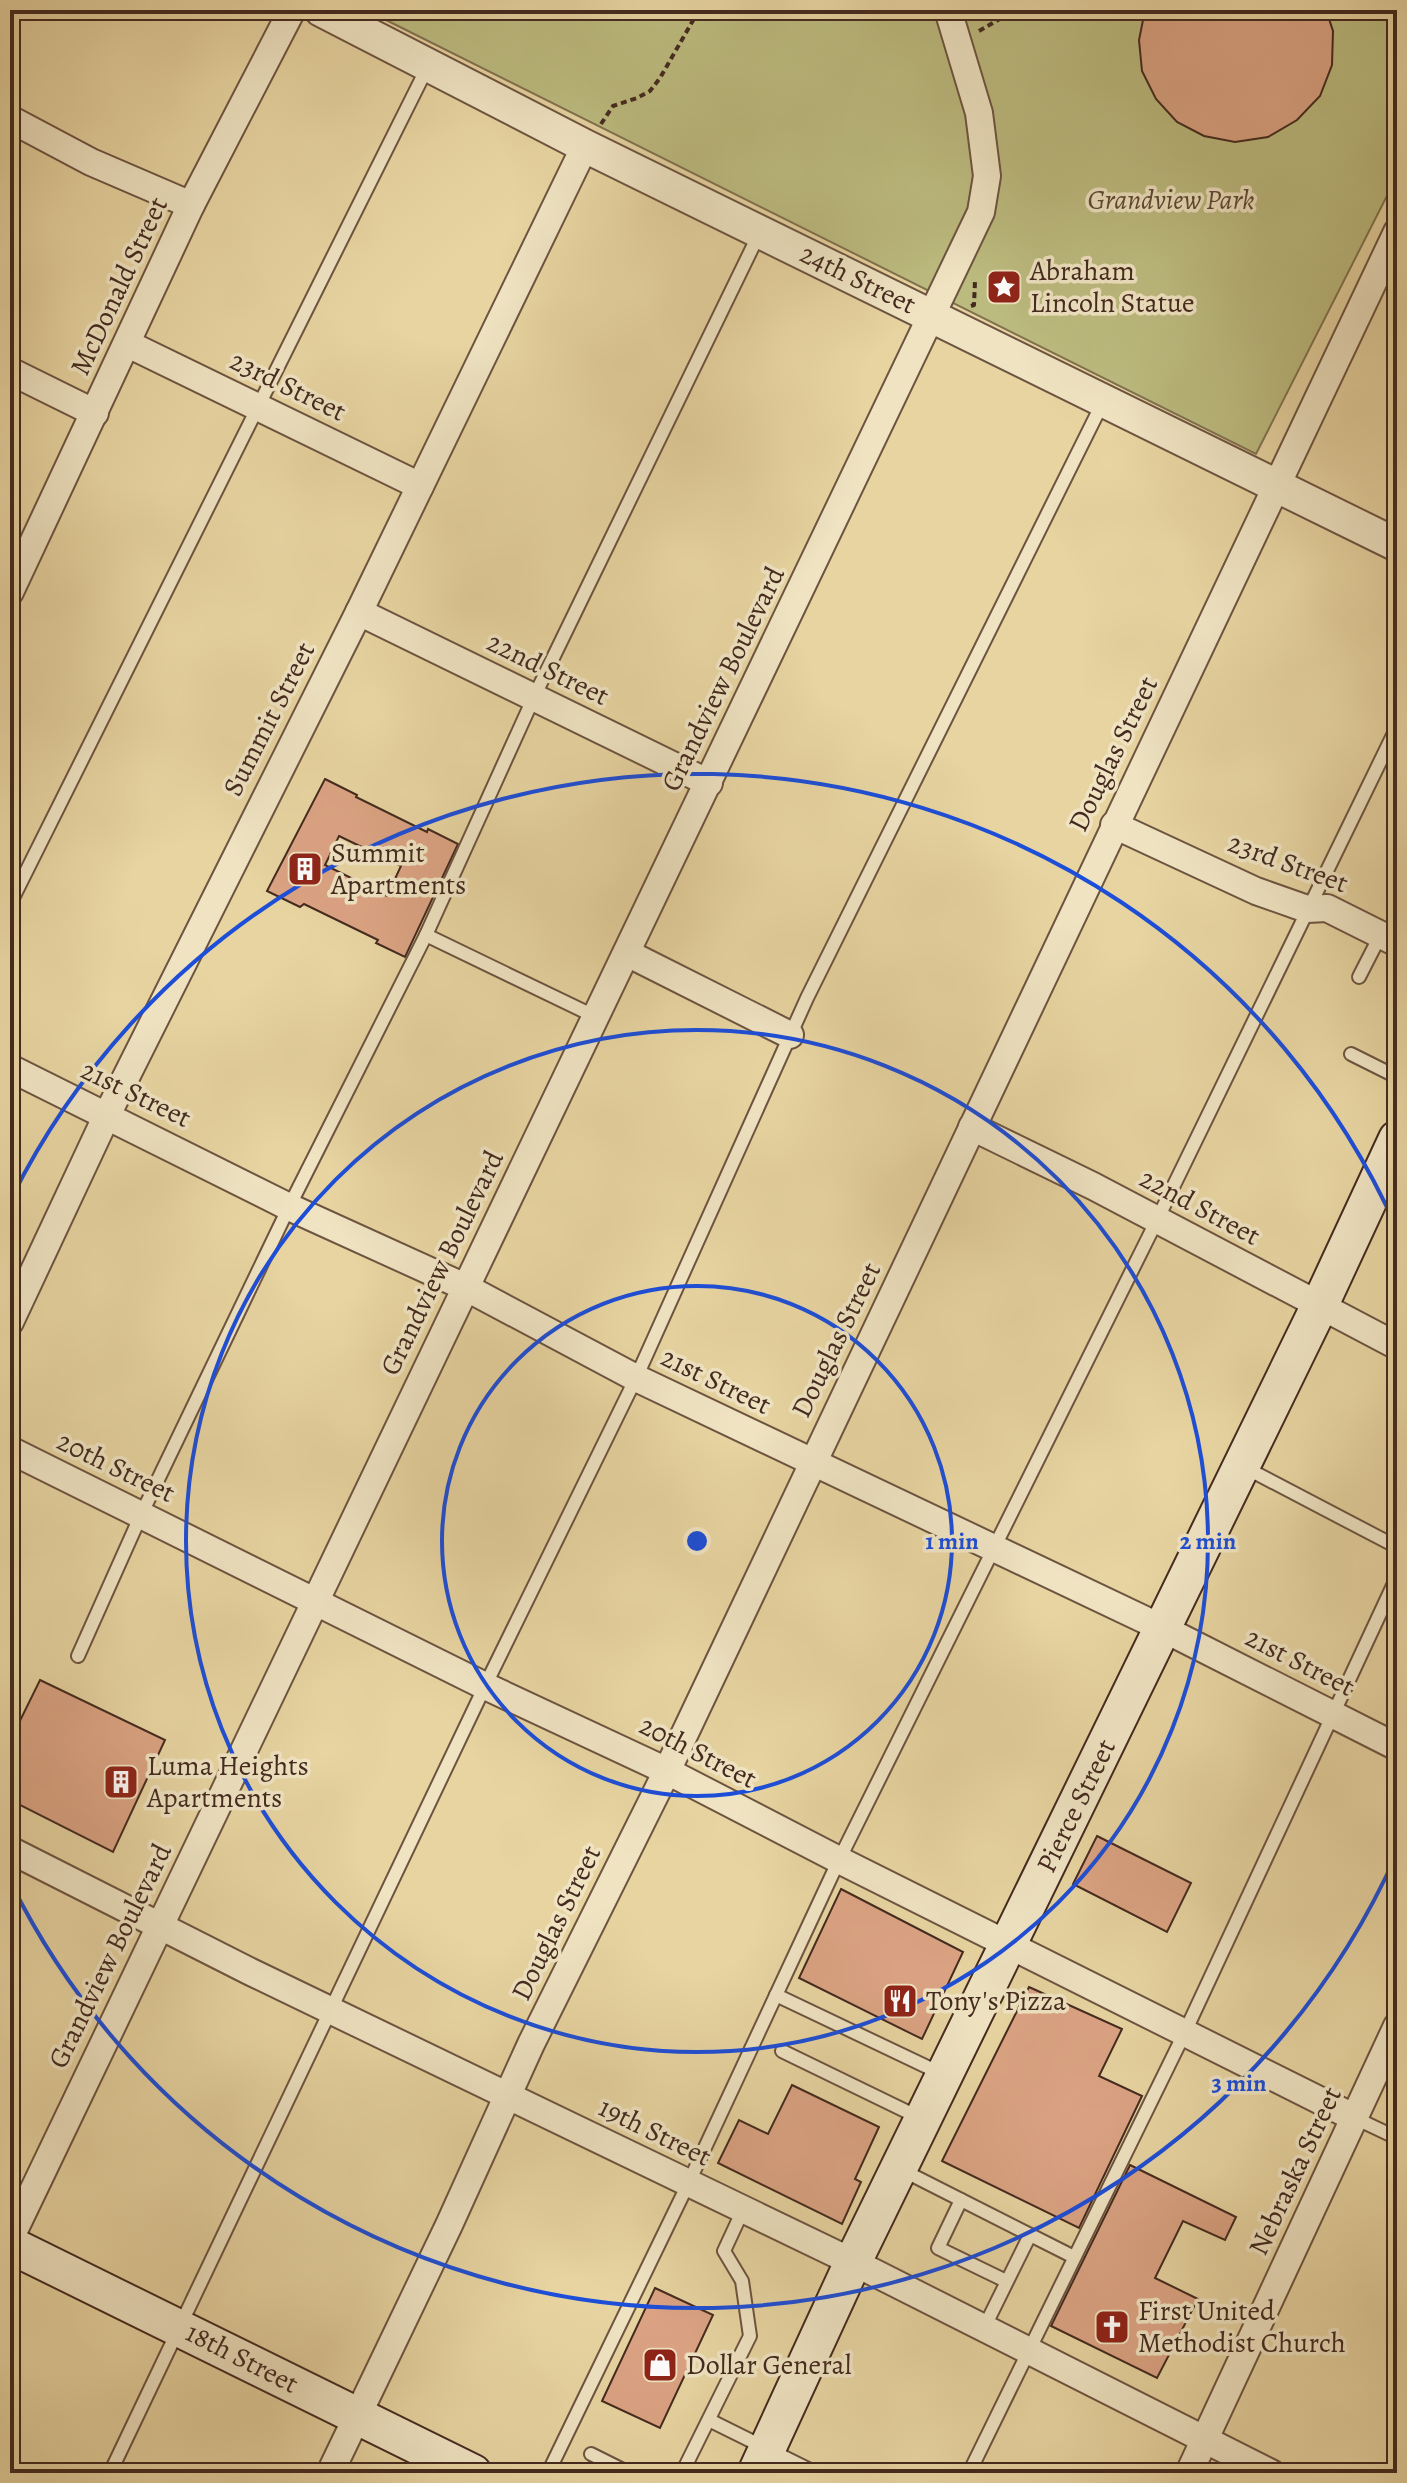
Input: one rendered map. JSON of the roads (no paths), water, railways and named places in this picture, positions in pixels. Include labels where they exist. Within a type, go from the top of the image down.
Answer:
[{"type":"main road","name":"Pierce Street","points":[[762,2461],[853,2262],[1242,1466],[1397,1139]]},
{"type":"main road","name":"18th Street","points":[[10,2245],[473,2473]]},
{"type":"street","name":"McDonald Street","points":[[10,592],[191,205],[292,10]]},
{"type":"street","name":"24th Street","points":[[321,10],[585,146],[1397,545]]},
{"type":"street","name":"Grandview Boulevard","points":[[10,2239],[981,212],[987,176],[979,113],[951,22]]},
{"type":"street","points":[[10,119],[91,162],[191,205]]},
{"type":"street","name":"Summit Street","points":[[10,1322],[107,1115],[359,612],[585,146]]},
{"type":"street","name":"Douglas Street","points":[[330,2473],[508,2095],[667,1771],[1397,232]]},
{"type":"street","name":"23rd Street","points":[[128,344],[420,486]]},
{"type":"street","points":[[10,371],[95,413]]},
{"type":"street","name":"22nd Street","points":[[359,612],[709,783]]},
{"type":"street","name":"23rd Street","points":[[1114,825],[1256,891],[1307,909],[1327,908],[1389,938]]},
{"type":"street","points":[[627,953],[790,1035]]},
{"type":"street","name":"21st Street","points":[[10,1068],[289,1207],[465,1287],[636,1378],[1162,1628],[1397,1747]]},
{"type":"street","name":"22nd Street","points":[[972,1127],[1397,1346]]},
{"type":"street","name":"20th Street","points":[[10,1450],[315,1603],[667,1771],[1355,2118]]},
{"type":"street","name":"19th Street","points":[[10,1850],[853,2262],[1271,2473]]},
{"type":"street","name":"Nebraska Street","points":[[1189,2473],[1397,2026]]},
{"type":"lane","points":[[10,904],[428,65]]},
{"type":"lane","points":[[78,1656],[141,1515],[289,1207],[426,935],[534,697],[761,231]]},
{"type":"lane","points":[[110,2473],[485,1686],[636,1378],[790,1035],[1104,401]]},
{"type":"lane","points":[[548,2473],[688,2184],[839,1860],[1157,1220],[1397,727]]},
{"type":"lane","points":[[426,935],[596,1017]]},
{"type":"lane","points":[[1359,977],[1389,938]]},
{"type":"lane","points":[[1351,1054],[1397,1077]]},
{"type":"lane","points":[[1242,1466],[1397,1547]]},
{"type":"lane","points":[[969,2473],[1185,2032],[1397,1577]]},
{"type":"lane","points":[[776,1995],[944,2075]]},
{"type":"lane","points":[[782,2051],[923,2119]]},
{"type":"lane","points":[[1355,2118],[1397,2138]]},
{"type":"lane","points":[[899,2168],[1074,2257]]},
{"type":"lane","points":[[961,2200],[938,2248],[1006,2281]]},
{"type":"lane","points":[[682,2473],[750,2336],[742,2281],[724,2251],[743,2210]]},
{"type":"lane","points":[[984,2328],[1030,2235]]},
{"type":"lane","points":[[709,2420],[762,2461],[816,2473]]},
{"type":"lane","points":[[591,2454],[629,2473]]},
{"type":"place","name":"Abraham Lincoln Statue","points":[[1004,287]]},
{"type":"place","name":"Summit Apartments","points":[[305,869]]},
{"type":"place","name":"Luma Heights Apartments","points":[[121,1782]]},
{"type":"place","name":"Tony's Pizza","points":[[900,2001]]},
{"type":"place","name":"First United Methodist Church","points":[[1112,2327]]},
{"type":"place","name":"Dollar General","points":[[660,2365]]},
{"type":"park label","name":"Grandview Park","points":[[1171,200]]}]
